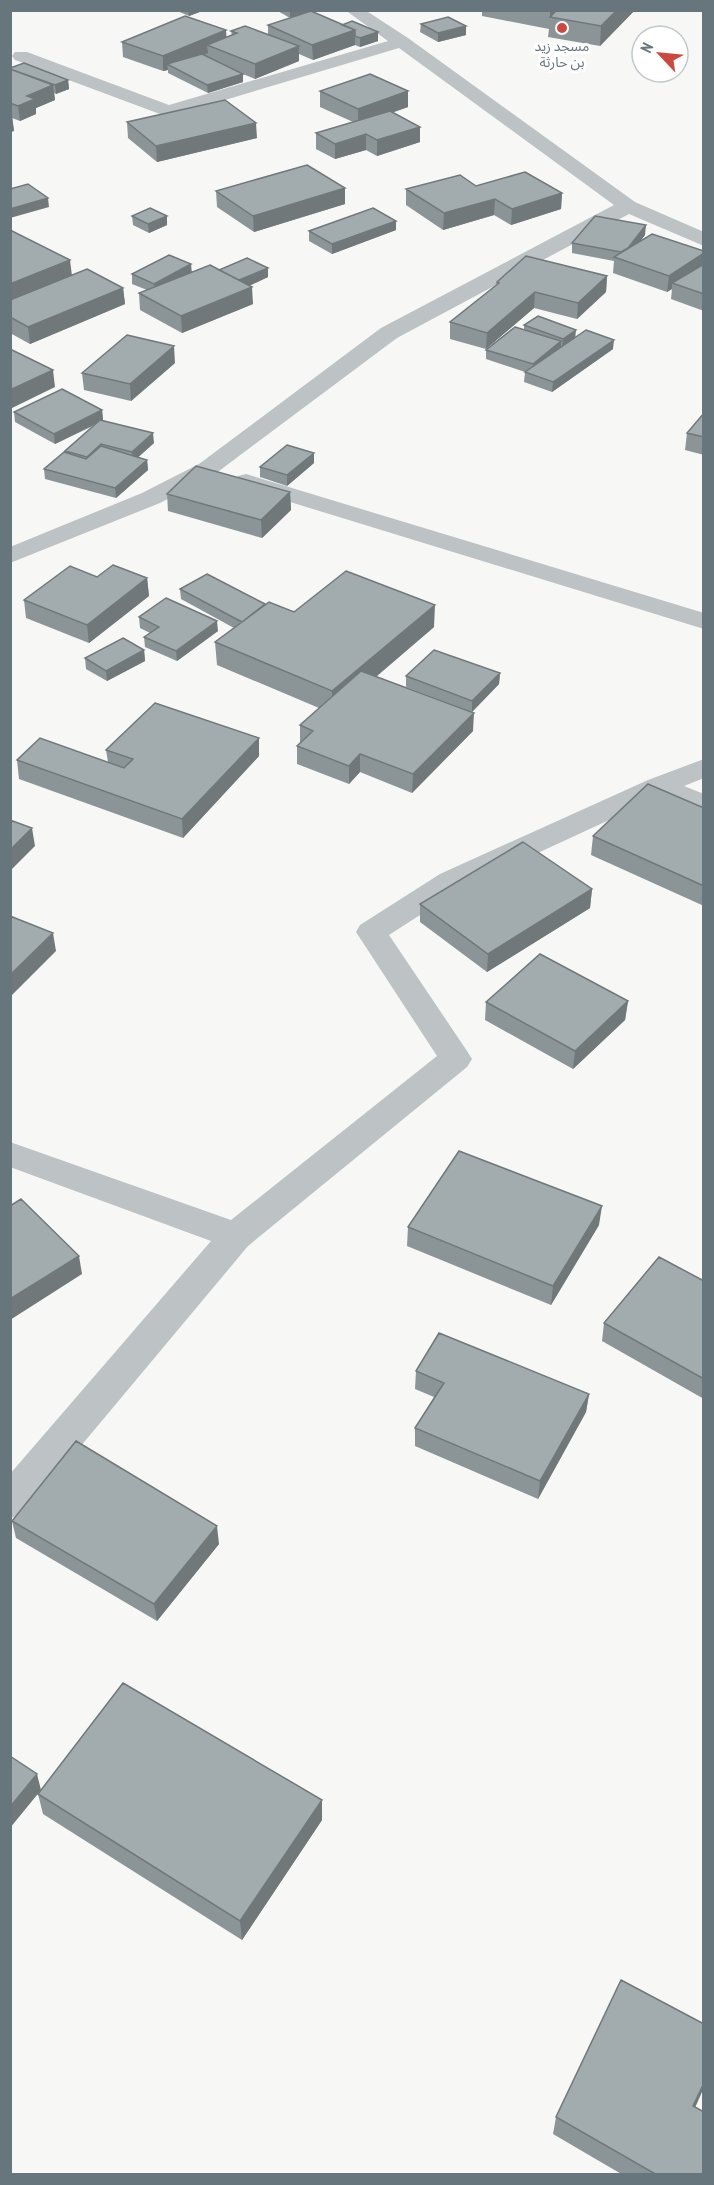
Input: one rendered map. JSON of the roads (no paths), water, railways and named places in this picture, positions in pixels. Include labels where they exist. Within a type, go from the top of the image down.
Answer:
[{"type":"street","points":[[352,10],[402,42],[628,206],[704,240]]},
{"type":"street","points":[[21,56],[168,111],[402,42]]},
{"type":"street","points":[[10,556],[151,498],[207,469],[389,333],[628,206]]},
{"type":"street","points":[[207,469],[704,621]]},
{"type":"street","points":[[10,1502],[236,1236],[456,1059],[371,932],[451,881],[658,786],[704,768]]},
{"type":"street","points":[[658,786],[704,805]]},
{"type":"street","points":[[10,1154],[236,1236]]},
{"type":"place","name":"مسجد زيد بن حارثة","points":[[562,28]]}]
